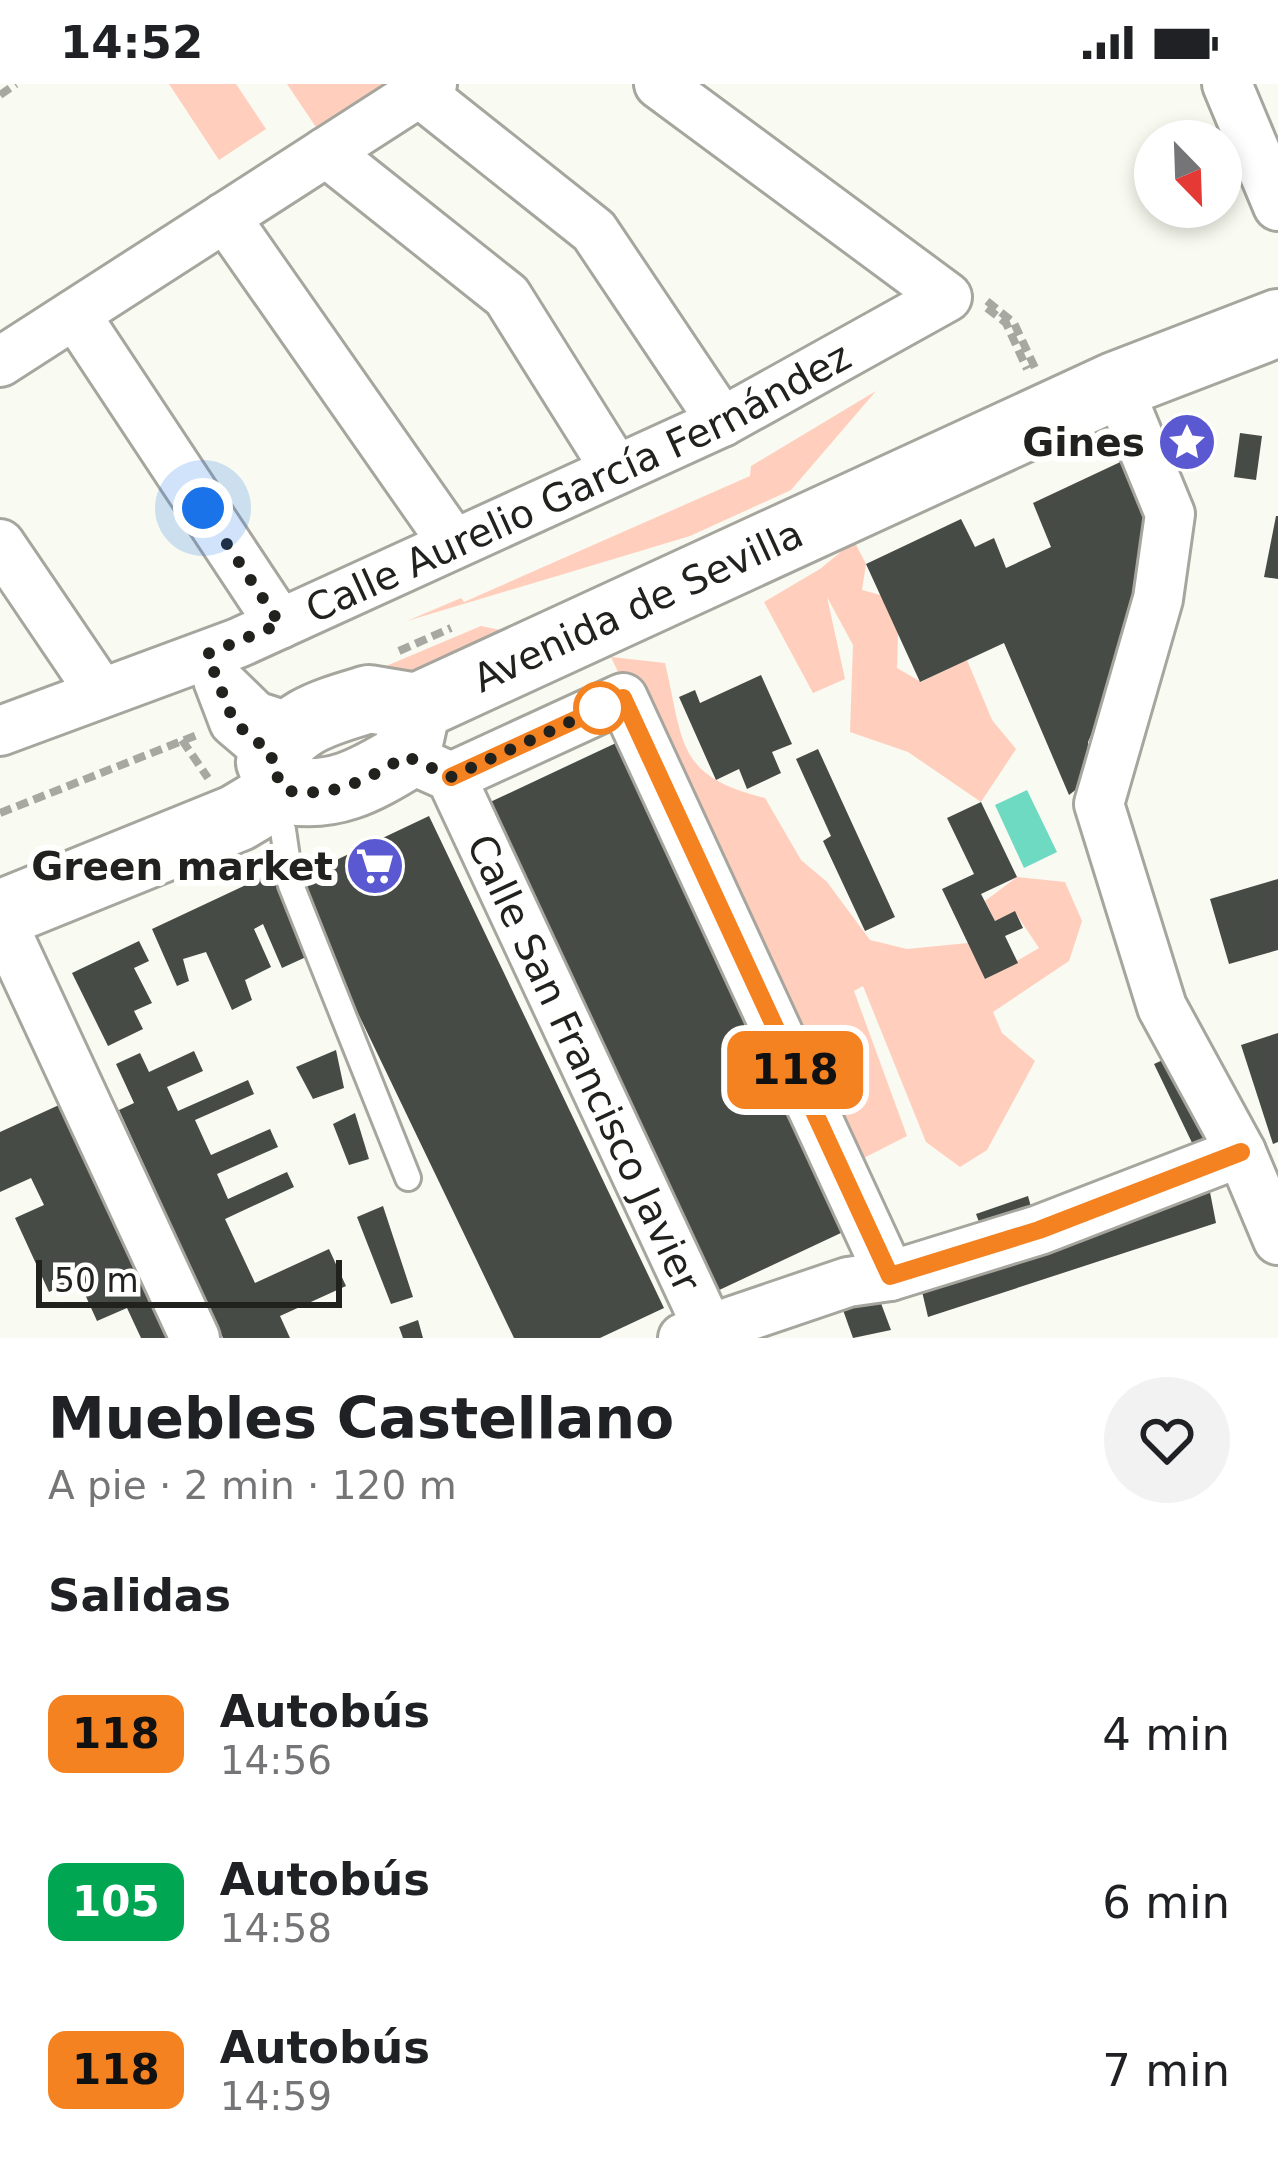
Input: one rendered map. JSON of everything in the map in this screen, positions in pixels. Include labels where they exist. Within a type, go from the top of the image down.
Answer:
[{"type":"main road","name":"Avenida de Sevilla","points":[[425,747],[859,504],[1117,385],[1278,323]]},
{"type":"main road","points":[[4,936],[237,818],[369,699],[425,747]]},
{"type":"main road","points":[[0,872],[287,777]]},
{"type":"street","points":[[659,84],[947,297]]},
{"type":"street","points":[[1227,84],[1278,206]]},
{"type":"street","points":[[0,362],[426,88],[594,231],[722,422]]},
{"type":"street","points":[[326,152],[507,296],[616,470]]},
{"type":"street","points":[[225,217],[453,543]]},
{"type":"street","name":"Calle Aurelio García Fernández","points":[[0,731],[100,694],[213,667],[280,624],[722,422],[947,297]]},
{"type":"street","points":[[75,314],[280,624]]},
{"type":"street","points":[[1117,385],[1170,514],[1158,599],[1099,804],[1162,1007],[1241,1152],[1278,1240]]},
{"type":"street","points":[[0,544],[100,694]]},
{"type":"street","points":[[213,667],[255,716],[287,777]]},
{"type":"street","points":[[425,747],[623,698],[890,1276]]},
{"type":"street","name":"Calle San Francisco Javier","points":[[425,747],[696,1333]]},
{"type":"street","points":[[4,936],[195,1338]]},
{"type":"street","points":[[696,1333],[848,1282],[890,1276],[1039,1230],[1241,1152]]},
{"type":"lane","points":[[287,777],[291,885],[408,1178]]},
{"type":"path","points":[[0,95],[16,84]]},
{"type":"path","points":[[947,297],[973,297],[1006,323],[1053,414]]},
{"type":"shaded area","points":[[169,84],[236,84],[266,129],[219,160]]},
{"type":"shaded area","points":[[287,84],[416,84],[328,145]]},
{"type":"shaded area","points":[[876,391],[791,490],[690,536],[407,621],[461,598],[464,602],[750,476],[751,466]]},
{"type":"shaded area","points":[[854,541],[866,564],[862,590],[884,596],[898,633],[897,668],[921,682],[967,660],[992,720],[1016,749],[981,802],[908,752],[850,732],[853,645],[827,597],[845,679],[813,693],[764,602],[820,569]]},
{"type":"shaded area","points":[[481,626],[500,630],[508,641],[394,680],[379,669]]},
{"type":"shaded area","points":[[611,657],[665,663],[682,736],[699,767],[714,779],[765,798],[801,860],[827,882],[870,940],[907,949],[968,943],[986,979],[1039,948],[1015,912],[995,921],[985,901],[1017,877],[1065,882],[1082,921],[1069,961],[993,1012],[1002,1033],[1035,1061],[987,1150],[960,1167],[926,1142],[863,986],[854,991],[907,1136],[850,1165]]},
{"type":"shaded area","points":[[1027,790],[1057,852],[1024,868],[995,805]]},
{"type":"building","points":[[1240,433],[1262,436],[1256,480],[1234,477]]},
{"type":"building","points":[[1131,457],[1158,516],[1120,670],[1088,742],[1087,781],[1069,795],[1004,643],[920,682],[866,564],[961,519],[975,547],[994,538],[1006,568],[1051,547],[1033,503]]},
{"type":"building","points":[[1278,516],[1278,579],[1264,577]]},
{"type":"building","points":[[761,675],[792,744],[772,752],[781,773],[747,789],[739,769],[716,780],[679,697],[695,690],[700,703]]},
{"type":"building","points":[[616,743],[843,1232],[715,1292],[488,803]]},
{"type":"building","points":[[818,749],[895,917],[865,931],[823,841],[831,836],[796,759]]},
{"type":"building","points":[[981,802],[1017,877],[981,894],[995,921],[1015,911],[1023,928],[1005,936],[1018,963],[985,979],[942,889],[974,874],[947,818]]},
{"type":"building","points":[[429,816],[664,1308],[600,1338],[514,1338],[294,880]]},
{"type":"building","points":[[280,869],[306,957],[282,968],[263,924],[254,929],[271,967],[245,980],[252,1000],[232,1010],[206,952],[183,959],[189,981],[177,986],[152,929]]},
{"type":"building","points":[[1278,879],[1278,950],[1229,964],[1210,899]]},
{"type":"building","points":[[139,941],[149,961],[134,968],[152,1003],[134,1011],[143,1029],[108,1046],[72,973]]},
{"type":"building","points":[[1278,1033],[1278,1142],[1273,1144],[1241,1045]]},
{"type":"building","points":[[336,1050],[344,1088],[313,1099],[296,1067]]},
{"type":"building","points":[[194,1051],[203,1071],[167,1087],[178,1111],[248,1080],[254,1094],[195,1120],[211,1155],[270,1129],[278,1147],[217,1174],[228,1199],[287,1172],[294,1187],[225,1219],[255,1283],[329,1249],[346,1286],[280,1316],[290,1338],[223,1338],[119,1110],[134,1103],[116,1064],[140,1053],[149,1072]]},
{"type":"building","points":[[1176,1054],[1218,1142],[1196,1151],[1154,1064]]},
{"type":"building","points":[[59,1105],[69,1126],[76,1122],[176,1338],[141,1338],[127,1308],[97,1321],[78,1279],[49,1292],[15,1218],[44,1205],[31,1178],[0,1192],[0,1132]]},
{"type":"building","points":[[355,1113],[369,1159],[349,1165],[333,1124]]},
{"type":"building","points":[[1209,1187],[1216,1223],[928,1317],[920,1283]]},
{"type":"building","points":[[1028,1196],[1033,1214],[982,1230],[976,1214]]},
{"type":"building","points":[[383,1206],[413,1297],[391,1304],[357,1217]]},
{"type":"building","points":[[879,1298],[891,1330],[853,1338],[843,1310]]},
{"type":"building","points":[[418,1320],[423,1338],[403,1338],[399,1327]]},
{"type":"bus line","name":"118","points":[[451,777],[623,698],[890,1276],[1039,1230],[1241,1152]]},
{"type":"place","name":"Gines","points":[[1187,442]]},
{"type":"place","name":"Green market","points":[[375,866]]},
{"type":"route","points":[[203,508],[280,624],[207,654],[234,722],[273,755],[270,762],[284,790],[317,796],[362,783],[406,756],[451,777],[600,708]]}]
